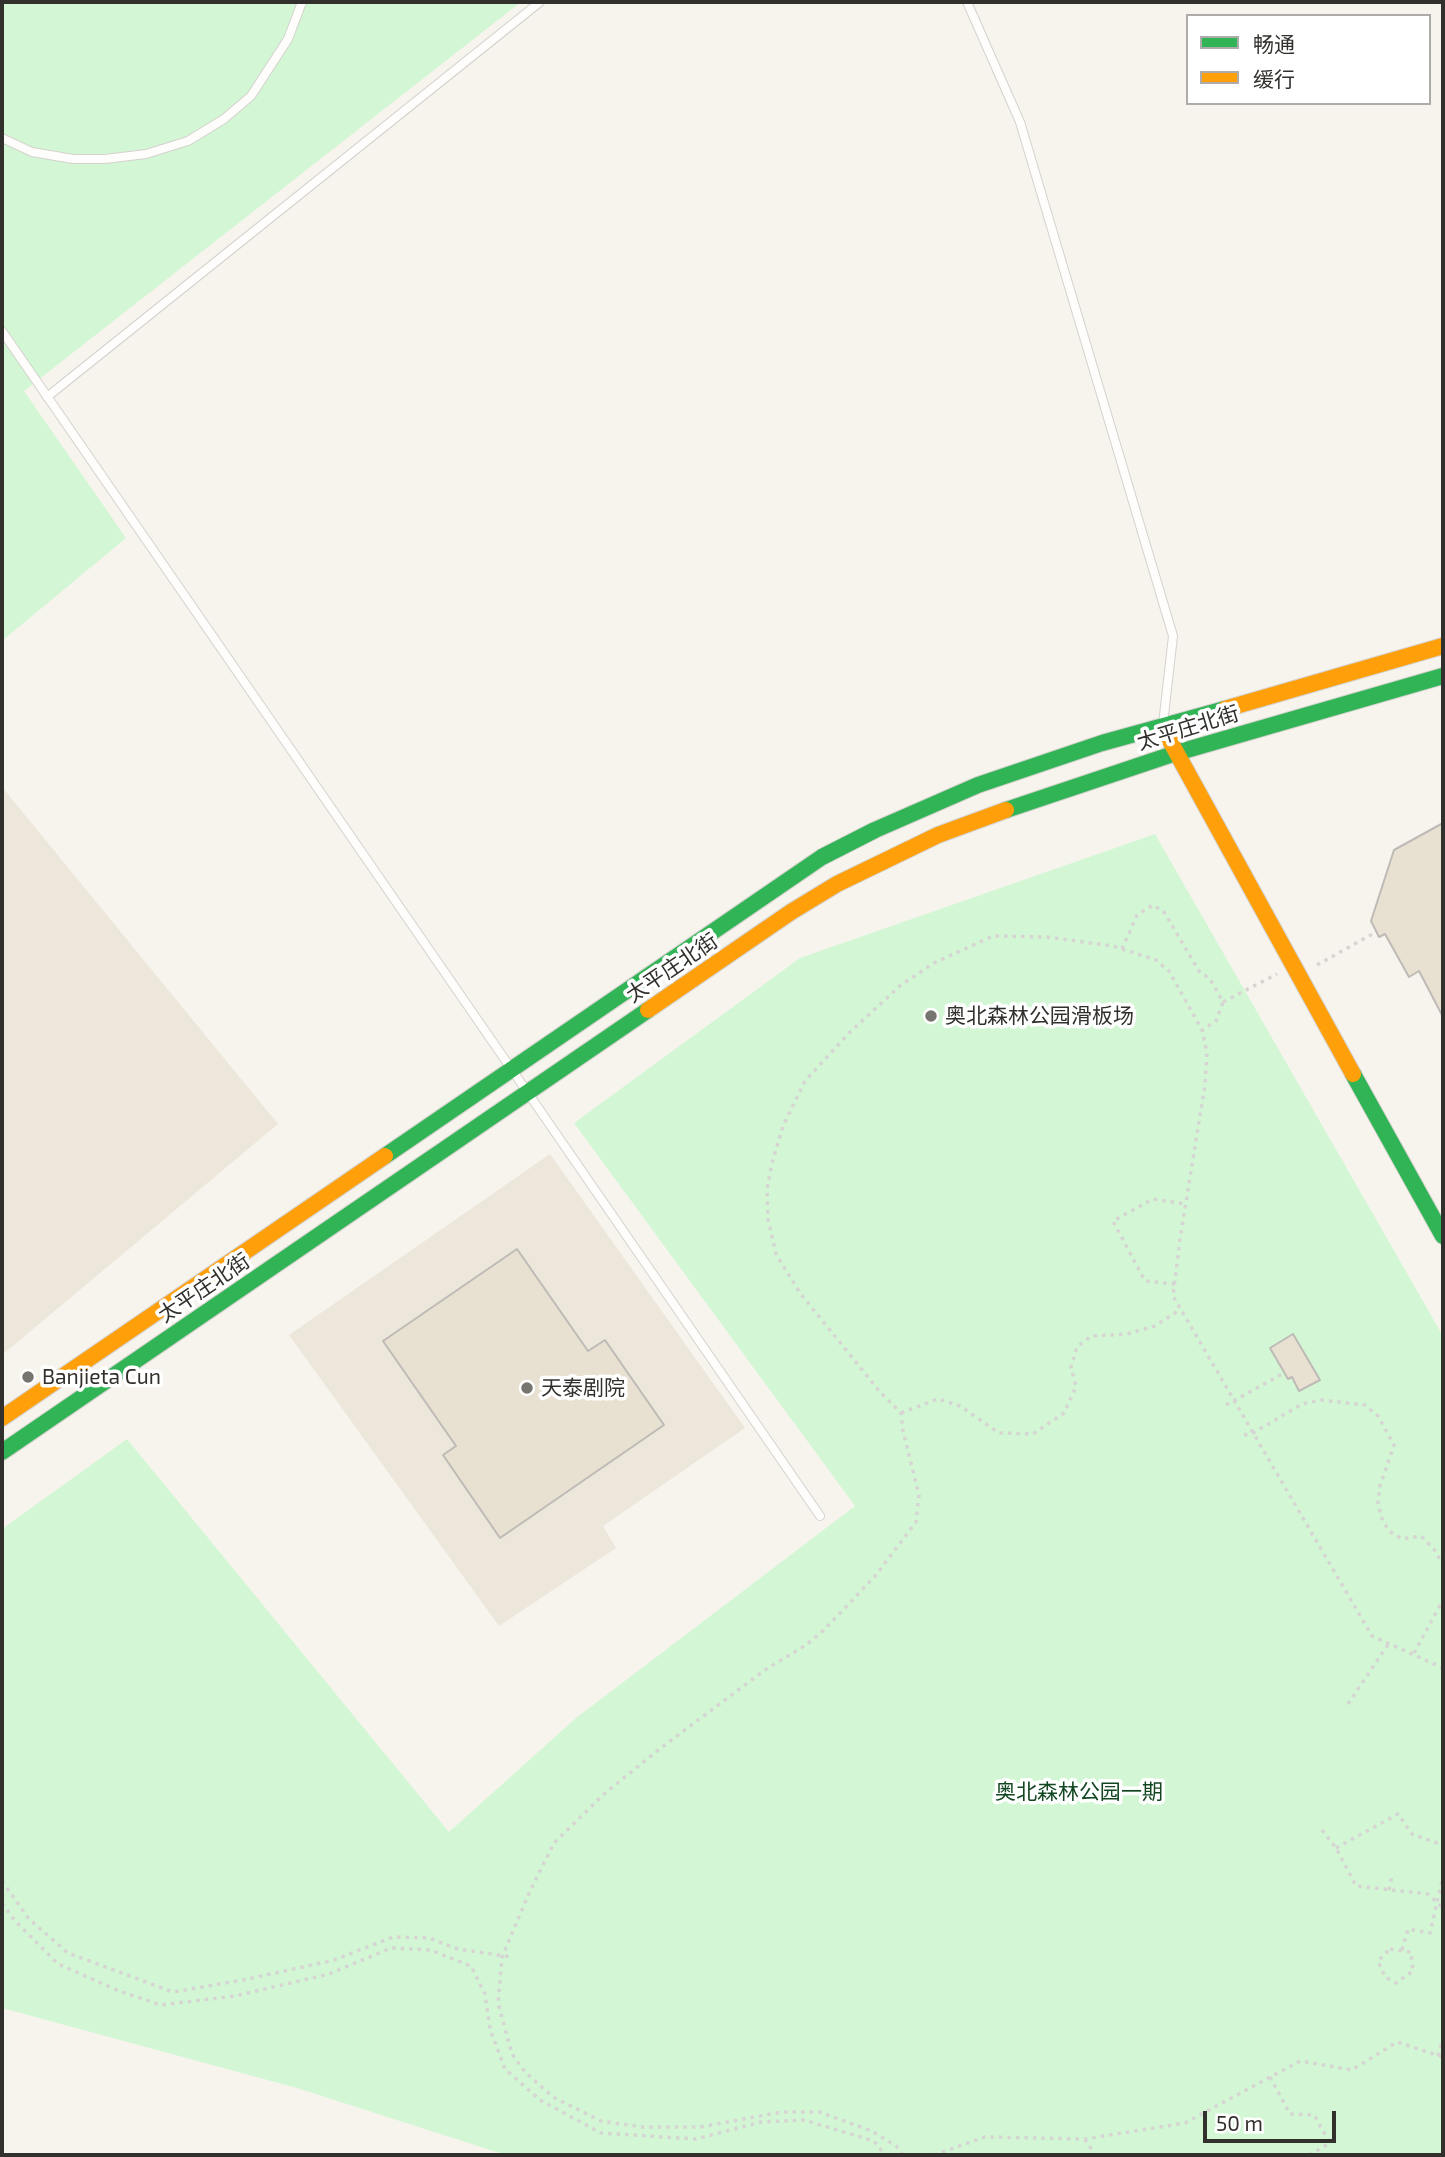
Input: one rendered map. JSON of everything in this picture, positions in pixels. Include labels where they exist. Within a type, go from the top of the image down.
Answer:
[{"type":"main road","name":"太平庄北街","points":[[2,1419],[822,857],[875,830],[978,785],[1102,743],[1443,646]]},
{"type":"main road","name":"太平庄北街","points":[[2,1452],[791,912],[862,872],[938,835],[989,815],[1176,752],[1443,676]]},
{"type":"main road","points":[[1163,727],[1443,1236]]},
{"type":"lane","points":[[2,138],[32,152],[73,159],[146,155],[188,141],[223,119],[251,96],[288,39],[302,2]]},
{"type":"lane","points":[[47,397],[540,2]]},
{"type":"lane","points":[[967,2],[1020,122],[1173,636],[1163,727]]},
{"type":"lane","points":[[2,331],[820,1516]]},
{"type":"path","points":[[1122,949],[1137,915],[1153,905],[1164,912],[1199,971],[1210,979],[1223,1002]]},
{"type":"path","points":[[1202,1030],[1216,1021],[1223,1002],[1376,932]]},
{"type":"path","points":[[904,2155],[896,2146],[872,2131],[818,2112],[782,2112],[700,2127],[642,2127],[601,2121],[553,2097],[525,2072],[512,2054],[498,2003],[502,1957],[554,1843],[604,1794],[662,1747],[765,1670],[806,1645],[876,1575],[916,1522],[919,1495],[903,1432],[901,1413],[880,1392],[800,1293],[775,1254],[768,1219],[767,1189],[783,1126],[805,1081],[850,1032],[901,985],[934,963],[993,936],[1047,937],[1122,949],[1156,960],[1170,971],[1202,1030],[1207,1054],[1205,1085],[1173,1296],[1372,1636],[1443,1668]]},
{"type":"path","points":[[1175,1284],[1145,1281],[1113,1221],[1153,1199],[1186,1204]]},
{"type":"path","points":[[901,1413],[939,1399],[960,1406],[999,1433],[1033,1434],[1064,1413],[1076,1387],[1071,1367],[1077,1347],[1091,1336],[1127,1334],[1155,1326],[1181,1309]]},
{"type":"path","points":[[1226,1405],[1284,1373]]},
{"type":"path","points":[[1244,1435],[1253,1433],[1302,1404],[1321,1400],[1364,1405],[1378,1416],[1394,1445],[1380,1486],[1378,1502],[1381,1517],[1389,1531],[1402,1539],[1421,1536],[1434,1549],[1443,1565]]},
{"type":"path","points":[[1413,1654],[1443,1600]]},
{"type":"path","points":[[1348,1704],[1389,1643]]},
{"type":"path","points":[[1336,1848],[1398,1814],[1412,1834],[1443,1845]]},
{"type":"path","points":[[1322,1830],[1336,1848],[1356,1886],[1428,1894],[1443,1908]]},
{"type":"path","points":[[1389,1890],[1392,1876]]},
{"type":"path","points":[[1402,1950],[1408,1929],[1430,1933],[1443,1876]]},
{"type":"path","points":[[2,1881],[29,1919],[68,1953],[173,1992],[334,1960],[393,1937],[429,1938],[458,1949],[512,1957]]},
{"type":"path","points":[[2,1903],[15,1921],[58,1964],[119,1990],[161,2004],[235,1996],[329,1975],[391,1948],[430,1950],[471,1966],[485,1994],[490,2029],[505,2069],[540,2100],[601,2133],[696,2139],[761,2122],[804,2120],[874,2141],[885,2155]]},
{"type":"path","points":[[1390,1950],[1402,1950],[1410,1952],[1413,1971],[1395,1983],[1385,1978],[1378,1961],[1390,1950]]},
{"type":"path","points":[[934,2155],[985,2137],[1085,2139],[1185,2123],[1300,2061],[1352,2070],[1397,2042],[1441,2056],[1443,2038]]},
{"type":"path","points":[[1270,2077],[1290,2114],[1314,2115],[1330,2143],[1309,2155]]},
{"type":"path","points":[[1085,2139],[1095,2155]]},
{"type":"shaded area","points":[[2,787],[278,1124],[2,1355]]},
{"type":"shaded area","points":[[550,1154],[745,1428],[603,1526],[616,1548],[499,1626],[289,1335]]},
{"type":"green space","points":[[2,2],[521,2],[24,391],[126,538],[2,641]]},
{"type":"green space","name":"奥北森林公园一期","points":[[1155,834],[1443,1336],[1443,2155],[506,2155],[297,2088],[2,2008],[2,1529],[127,1439],[449,1832],[576,1718],[855,1506],[574,1123],[800,958]]},
{"type":"building","points":[[1443,823],[1443,1017],[1419,971],[1409,977],[1385,934],[1379,937],[1371,921],[1394,850]]},
{"type":"building","name":"天泰剧院","points":[[517,1249],[588,1351],[605,1340],[664,1425],[500,1538],[443,1455],[456,1446],[383,1341]]},
{"type":"building","points":[[1293,1334],[1320,1380],[1299,1391],[1292,1377],[1288,1379],[1270,1348]]},
{"type":"traffic: fast","points":[[1006,810],[1176,753],[1443,676]]},
{"type":"traffic: fast","points":[[385,1156],[822,857],[875,830],[978,785],[1102,743],[1225,709]]},
{"type":"traffic: fast","points":[[2,1452],[648,1010]]},
{"type":"traffic: fast","points":[[1353,1074],[1443,1236]]},
{"type":"traffic: slow","points":[[1225,709],[1443,646]]},
{"type":"traffic: slow","points":[[1169,739],[1353,1074]]},
{"type":"traffic: slow","points":[[648,1010],[791,912],[837,884],[938,835],[1006,810]]},
{"type":"traffic: slow","points":[[2,1418],[385,1156]]},
{"type":"place","name":"奥北森林公园滑板场","points":[[931,1016]]},
{"type":"place","name":"Banjieta Cun","points":[[28,1377]]},
{"type":"place","name":"天泰剧院","points":[[527,1388]]}]
